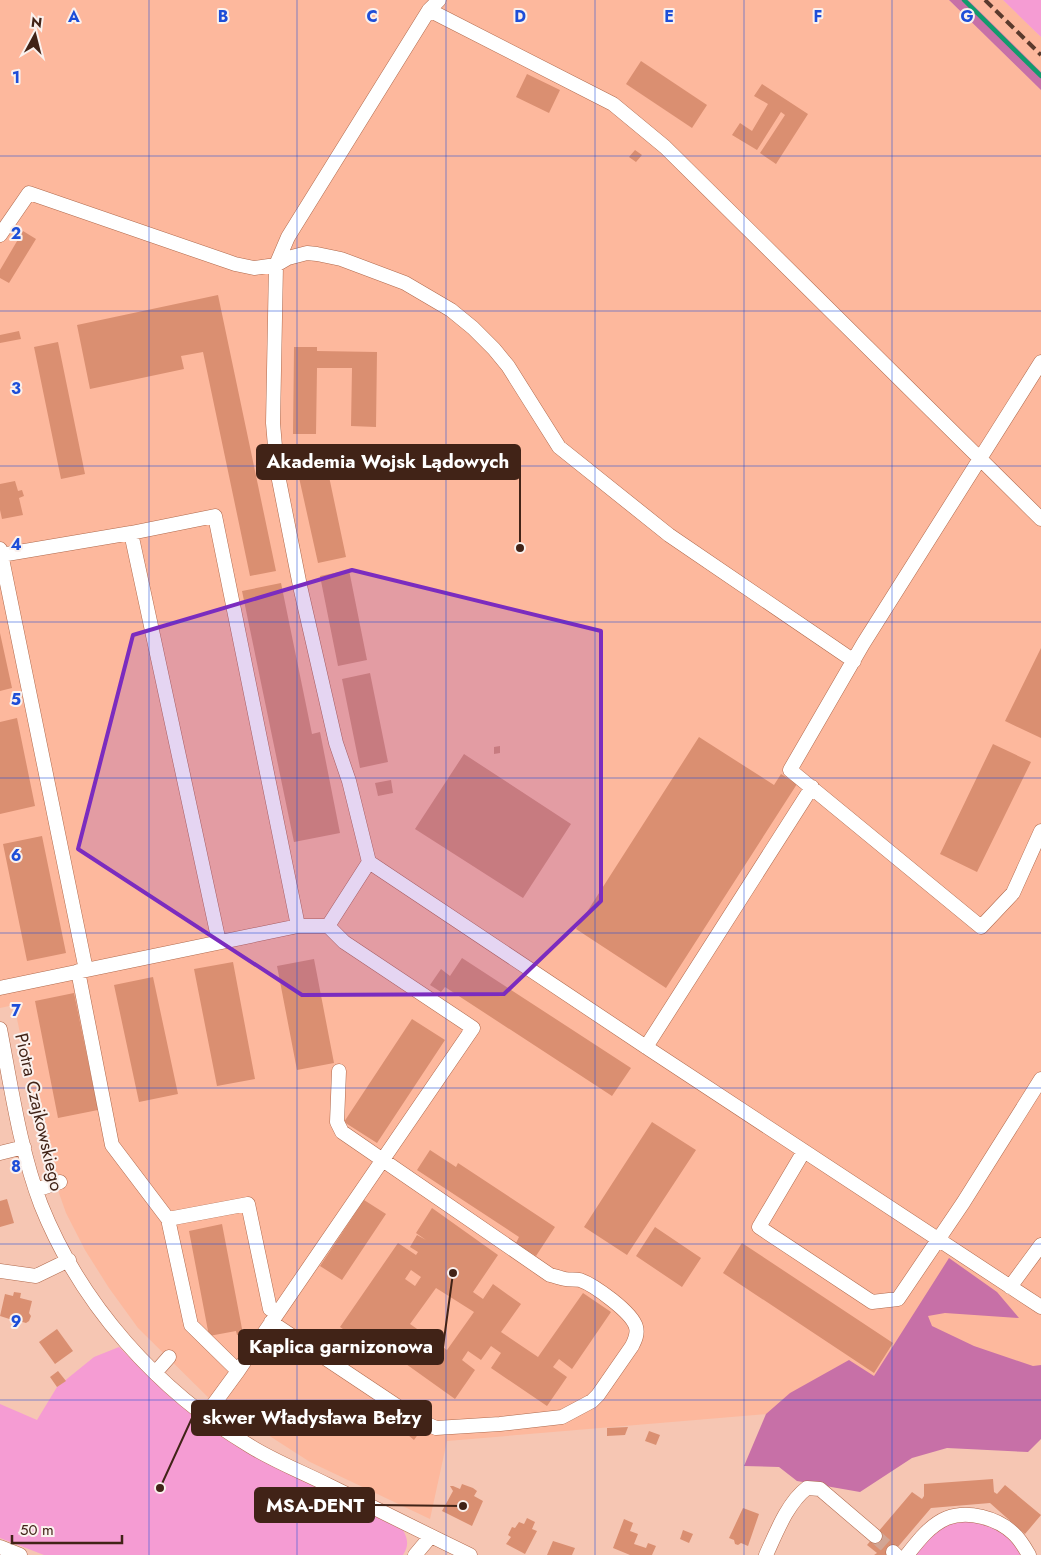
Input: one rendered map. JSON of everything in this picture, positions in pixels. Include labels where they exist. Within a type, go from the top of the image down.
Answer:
[{"type":"street","points":[[1041,519],[665,148],[613,104],[434,5],[288,237],[276,265],[273,423],[277,470],[299,580],[336,743],[369,862],[1041,1307]]},
{"type":"street","points":[[0,235],[29,193],[236,264],[254,268],[276,265],[288,258],[307,253],[341,259],[405,283],[451,310],[473,328],[503,361],[559,447],[669,535],[854,661]]},
{"type":"street","points":[[1041,362],[854,661],[790,770],[981,927],[1013,893],[1041,831]]},
{"type":"street","points":[[238,1371],[191,1325],[168,1219],[112,1145],[82,970],[1,552],[131,533],[215,516],[298,926]]},
{"type":"street","points":[[131,533],[219,942]]},
{"type":"street","points":[[646,1047],[812,787]]},
{"type":"street","points":[[328,926],[369,862]]},
{"type":"street","points":[[0,988],[298,926],[328,926],[344,942],[473,1028],[238,1371],[205,1416]]},
{"type":"street","name":"Piotra Czajkowskiego","points":[[0,1028],[2,1049],[18,1122],[36,1190],[46,1215],[69,1260],[110,1324],[155,1373],[205,1416],[251,1447],[470,1555]]},
{"type":"street","points":[[168,1219],[248,1204],[270,1309],[274,1318],[418,1420],[436,1428],[500,1424],[562,1417],[598,1396],[632,1346],[636,1337],[636,1328],[633,1320],[619,1305],[583,1281],[550,1275],[349,1138],[339,1127],[339,1071]]},
{"type":"street","points":[[804,1150],[759,1227],[872,1302],[898,1299],[963,1203],[1041,1079]]},
{"type":"street","points":[[0,1152],[24,1146]]},
{"type":"street","points":[[36,1190],[60,1182]]},
{"type":"street","points":[[1010,1287],[1041,1245]]},
{"type":"street","points":[[0,1271],[36,1276],[69,1260]]},
{"type":"street","points":[[155,1373],[169,1357]]},
{"type":"street","points":[[766,1555],[780,1525],[800,1493],[808,1488],[820,1489],[875,1536]]},
{"type":"street","points":[[899,1554],[935,1525],[948,1518],[965,1515],[981,1516],[1013,1532],[1029,1555]]},
{"type":"street","points":[[415,1555],[431,1536]]},
{"type":"street","points":[[0,1547],[20,1555]]},
{"type":"highlighted area","points":[[352,570],[601,631],[601,901],[504,994],[302,995],[78,849],[133,635]]},
{"type":"shaded area","points":[[0,0],[949,0],[1041,90],[1041,1391],[447,1441],[430,1519],[310,1462],[240,1417],[221,1410],[138,1328],[109,1288],[85,1250],[66,1213],[53,1176],[41,1131],[14,1005],[0,1008]]},
{"type":"shaded area","points":[[949,0],[968,0],[1041,72],[1041,90]]},
{"type":"shaded area","points":[[968,0],[1003,0],[1041,37],[1041,72]]},
{"type":"shaded area","points":[[1003,0],[1041,0],[1041,37]]},
{"type":"shaded area","points":[[949,1258],[997,1292],[1019,1318],[945,1313],[928,1316],[932,1326],[974,1346],[1033,1366],[1041,1365],[1041,1439],[1028,1452],[947,1448],[912,1458],[860,1492],[797,1481],[779,1467],[744,1466],[766,1414],[790,1393],[849,1360],[874,1376]]},
{"type":"shaded area","points":[[119,1347],[169,1396],[212,1431],[242,1449],[403,1530],[407,1542],[403,1555],[44,1555],[0,1538],[0,1404],[37,1420],[57,1387],[94,1357]]},
{"type":"shaded area","points":[[957,1520],[979,1522],[996,1528],[1010,1538],[1025,1555],[913,1555],[938,1528]]},
{"type":"building","points":[[641,61],[707,105],[692,128],[626,84]]},
{"type":"building","points":[[527,74],[560,90],[549,113],[516,97]]},
{"type":"building","points":[[762,84],[808,114],[776,164],[760,153],[785,115],[781,112],[757,150],[732,135],[740,123],[752,131],[768,104],[754,96]]},
{"type":"building","points":[[635,150],[642,155],[636,162],[629,157]]},
{"type":"building","points":[[23,231],[36,239],[9,283],[0,278],[0,270]]},
{"type":"building","points":[[218,295],[276,571],[250,576],[203,352],[181,356],[184,369],[90,389],[77,325]]},
{"type":"building","points":[[19,331],[21,339],[0,343],[0,335]]},
{"type":"building","points":[[58,342],[85,474],[61,479],[34,347]]},
{"type":"building","points":[[294,347],[317,347],[317,351],[377,352],[376,427],[351,426],[352,368],[317,368],[316,434],[293,434]]},
{"type":"building","points":[[327,467],[346,557],[318,563],[298,473]]},
{"type":"building","points":[[15,481],[18,491],[22,490],[24,496],[19,498],[23,515],[2,519],[0,484]]},
{"type":"building","points":[[349,570],[367,660],[338,666],[320,576]]},
{"type":"building","points":[[281,583],[312,734],[320,732],[340,833],[294,842],[242,591]]},
{"type":"building","points":[[0,633],[12,688],[0,691]]},
{"type":"building","points":[[1041,648],[1041,738],[1005,721]]},
{"type":"building","points":[[370,673],[388,762],[360,768],[342,679]]},
{"type":"building","points":[[17,718],[35,806],[0,814],[0,722]]},
{"type":"building","points":[[699,737],[774,785],[781,774],[797,784],[666,988],[576,929]]},
{"type":"building","points":[[993,744],[1031,762],[977,872],[940,854]]},
{"type":"building","points":[[500,746],[500,753],[494,754],[494,747]]},
{"type":"building","points":[[464,754],[571,824],[523,898],[415,829]]},
{"type":"building","points":[[391,780],[393,793],[378,796],[375,783]]},
{"type":"building","points":[[42,836],[66,953],[27,961],[3,844]]},
{"type":"building","points":[[462,958],[631,1068],[612,1096],[445,987],[441,992],[430,985],[441,969],[450,976]]},
{"type":"building","points":[[314,959],[334,1063],[297,1070],[277,966]]},
{"type":"building","points":[[233,962],[255,1079],[217,1086],[194,969]]},
{"type":"building","points":[[153,977],[178,1094],[139,1102],[114,985]]},
{"type":"building","points":[[74,993],[98,1110],[58,1118],[35,1001]]},
{"type":"building","points":[[412,1019],[445,1040],[377,1143],[344,1122]]},
{"type":"building","points":[[652,1122],[696,1150],[627,1255],[584,1227]]},
{"type":"building","points":[[430,1150],[456,1167],[458,1163],[555,1227],[536,1256],[516,1243],[519,1237],[417,1170]]},
{"type":"building","points":[[7,1199],[14,1223],[0,1227],[0,1201]]},
{"type":"building","points":[[364,1200],[386,1214],[342,1280],[320,1266]]},
{"type":"building","points":[[432,1208],[498,1255],[473,1292],[483,1299],[493,1284],[521,1304],[501,1332],[538,1357],[583,1293],[611,1312],[572,1369],[559,1359],[553,1367],[567,1377],[547,1406],[491,1368],[501,1353],[491,1346],[481,1360],[468,1351],[462,1360],[475,1370],[455,1399],[399,1359],[409,1344],[400,1339],[391,1353],[363,1335],[359,1340],[340,1327],[398,1243],[416,1255],[418,1252],[410,1247],[417,1235],[426,1240],[416,1233]],"holes":[[[411,1270],[421,1277],[415,1286],[405,1279]],[[436,1288],[474,1312],[447,1350],[410,1324]]]},
{"type":"building","points":[[222,1224],[243,1334],[237,1335],[236,1331],[209,1336],[189,1231]]},
{"type":"building","points":[[655,1227],[701,1258],[682,1287],[636,1256]]},
{"type":"building","points":[[742,1243],[893,1343],[874,1373],[723,1273]]},
{"type":"building","points":[[14,1292],[21,1293],[20,1298],[32,1301],[29,1313],[31,1316],[26,1323],[0,1316],[5,1294],[13,1296]]},
{"type":"building","points":[[57,1329],[73,1351],[55,1364],[39,1342]]},
{"type":"building","points":[[58,1371],[66,1381],[57,1387],[50,1377]]},
{"type":"building","points":[[628,1427],[625,1435],[607,1436],[607,1428]]},
{"type":"building","points":[[413,1429],[419,1433],[414,1440],[408,1435]]},
{"type":"building","points":[[649,1431],[660,1435],[656,1445],[645,1441]]},
{"type":"building","points":[[993,1479],[994,1492],[997,1494],[1005,1485],[1041,1515],[1025,1534],[990,1503],[931,1508],[891,1555],[874,1555],[877,1553],[867,1545],[912,1492],[922,1499],[924,1496],[924,1484]]},
{"type":"building","points":[[462,1484],[477,1491],[474,1496],[483,1501],[472,1526],[442,1511],[453,1491],[450,1486],[460,1489]]},
{"type":"building","points":[[743,1508],[759,1514],[748,1546],[741,1543],[735,1544],[734,1540],[729,1538]]},
{"type":"building","points":[[527,1518],[535,1522],[532,1529],[537,1531],[525,1554],[506,1544],[511,1537],[508,1535],[512,1527],[515,1528],[519,1522],[524,1524]]},
{"type":"building","points":[[624,1519],[633,1523],[630,1531],[638,1534],[634,1544],[646,1548],[648,1543],[656,1546],[652,1555],[630,1555],[613,1548]]},
{"type":"building","points":[[683,1530],[693,1534],[689,1543],[680,1539]]},
{"type":"building","points":[[553,1541],[575,1548],[572,1555],[547,1555]]},
{"type":"waterway","points":[[964,0],[1041,76]]},
{"type":"tunnel","points":[[875,1536],[893,1552]]},
{"type":"railway","points":[[985,0],[1041,55]]},
{"type":"place","name":"Akademia Wojsk Lądowych","points":[[520,548]]},
{"type":"place","name":"Kaplica garnizonowa","points":[[453,1273]]},
{"type":"place","name":"skwer Władysława Bełzy","points":[[160,1488]]},
{"type":"place","name":"MSA-DENT","points":[[463,1506]]}]
